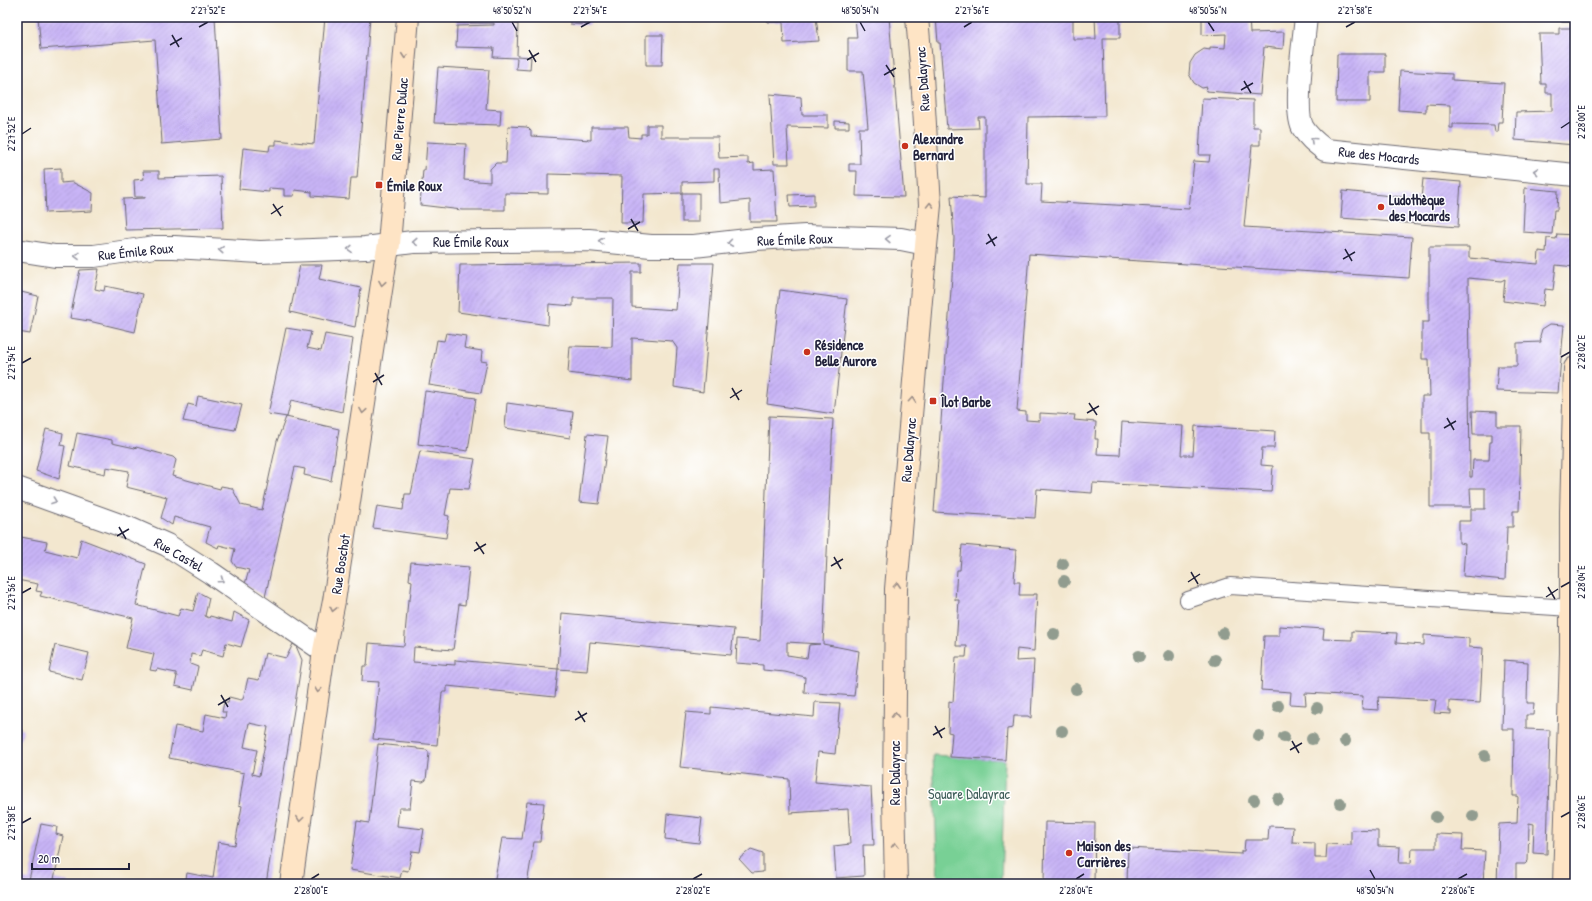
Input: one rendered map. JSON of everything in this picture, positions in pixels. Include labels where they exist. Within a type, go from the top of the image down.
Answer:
[{"type":"main road","name":"Rue Pierre Dulac","points":[[389,244],[408,17]]},
{"type":"main road","name":"Rue Dalayrac","points":[[896,884],[894,796],[896,589],[930,205],[922,76],[916,17]]},
{"type":"main road","name":"Rue Boschot","points":[[291,884],[324,651],[334,601],[389,244]]},
{"type":"main road","points":[[1564,884],[1572,795],[1575,368]]},
{"type":"street","name":"Rue des Mocards","points":[[1306,17],[1298,109],[1302,127],[1311,139],[1325,150],[1575,175]]},
{"type":"street","name":"Rue Émile Roux","points":[[17,250],[32,254],[54,256],[94,256],[155,247],[260,252],[365,248],[413,242],[589,240],[651,246],[694,246],[756,239],[805,236],[901,240],[926,244]]},
{"type":"street","name":"Rue Castel","points":[[17,488],[132,529],[168,545],[324,651]]},
{"type":"lane","points":[[1188,600],[1230,586],[1573,608]]},
{"type":"green space","name":"Square Dalayrac","points":[[933,755],[1005,760],[1001,884],[938,884]]},
{"type":"building","points":[[38,17],[215,17],[222,139],[161,144],[155,40],[41,49]]},
{"type":"building","points":[[325,17],[370,17],[357,178],[351,178],[349,199],[312,196],[312,192],[295,190],[294,196],[284,196],[284,189],[269,188],[269,192],[239,189],[243,148],[269,151],[270,145],[276,145],[276,140],[314,144]]},
{"type":"building","points":[[457,17],[515,17],[515,24],[518,24],[517,56],[531,57],[530,70],[516,69],[517,58],[493,57],[494,48],[456,47],[457,26],[494,25],[494,23],[457,23]]},
{"type":"building","points":[[570,17],[590,17],[590,25],[570,24]]},
{"type":"building","points":[[767,17],[816,17],[819,41],[784,43],[783,22],[767,22]]},
{"type":"building","points":[[855,17],[889,17],[904,197],[856,196],[857,171],[849,171],[849,164],[860,164],[859,128],[868,128],[863,71],[848,71],[848,38],[857,38]]},
{"type":"building","points":[[936,17],[1073,17],[1073,39],[1096,39],[1095,17],[1120,17],[1120,38],[1103,38],[1105,116],[1028,117],[1027,184],[1042,184],[1041,201],[1189,209],[1194,161],[1209,162],[1210,155],[1199,155],[1202,98],[1253,100],[1253,127],[1260,127],[1260,145],[1252,145],[1244,227],[1412,237],[1409,278],[1029,254],[1017,411],[1026,412],[1026,420],[1040,421],[1040,413],[1075,415],[1074,420],[1096,422],[1095,439],[1098,439],[1097,454],[1120,455],[1122,422],[1183,426],[1181,455],[1193,455],[1195,426],[1275,431],[1274,448],[1262,448],[1261,465],[1273,466],[1271,492],[1093,483],[1092,493],[1037,489],[1035,518],[934,512],[952,277],[954,238],[951,196],[985,198],[985,117],[978,117],[979,128],[947,129],[940,43],[938,43]]},
{"type":"building","points":[[1202,17],[1249,17],[1250,33],[1284,32],[1283,49],[1264,47],[1260,95],[1206,91],[1207,87],[1202,88],[1194,83],[1189,74],[1190,63],[1195,55],[1204,49],[1210,50],[1210,47],[1225,48],[1226,34],[1202,35]]},
{"type":"building","points":[[1562,17],[1575,17],[1575,22],[1562,22]]},
{"type":"building","points":[[1559,28],[1575,28],[1575,145],[1515,140],[1516,112],[1552,111],[1552,93],[1546,93],[1546,84],[1541,84],[1539,34],[1559,34]]},
{"type":"building","points":[[646,35],[663,35],[662,65],[646,65]]},
{"type":"building","points":[[1337,54],[1385,54],[1385,72],[1370,72],[1370,102],[1336,102]]},
{"type":"building","points":[[438,67],[489,70],[486,109],[501,110],[500,125],[434,123]]},
{"type":"building","points":[[1400,71],[1452,74],[1452,80],[1504,83],[1502,122],[1498,122],[1497,132],[1495,132],[1494,125],[1453,124],[1453,128],[1450,128],[1450,105],[1426,104],[1426,112],[1398,110]]},
{"type":"building","points":[[770,94],[801,97],[802,115],[828,115],[828,128],[787,127],[789,164],[774,164]]},
{"type":"building","points":[[835,121],[849,122],[849,128],[835,128]]},
{"type":"building","points":[[647,125],[661,125],[661,137],[718,137],[719,158],[748,157],[748,164],[754,163],[754,170],[774,169],[777,222],[750,222],[750,200],[720,203],[719,169],[714,169],[714,181],[682,182],[682,193],[644,194],[643,223],[621,223],[622,176],[548,174],[548,194],[505,193],[505,210],[462,210],[420,205],[427,142],[466,144],[464,180],[490,182],[490,169],[496,163],[506,163],[508,126],[527,127],[531,131],[531,136],[591,140],[591,127],[628,127],[629,137],[641,138],[641,134],[647,134]]},
{"type":"building","points":[[61,168],[61,183],[72,182],[93,193],[92,211],[46,213],[44,169]]},
{"type":"building","points":[[143,171],[159,171],[159,178],[221,176],[223,228],[125,230],[123,199],[145,198],[135,197],[134,180],[144,179]]},
{"type":"building","points":[[1423,179],[1461,182],[1458,227],[1341,218],[1343,191],[1421,199]]},
{"type":"building","points":[[1525,188],[1558,191],[1557,210],[1554,210],[1552,234],[1523,232]]},
{"type":"building","points":[[682,193],[699,193],[699,222],[682,222]]},
{"type":"building","points":[[814,194],[814,206],[790,207],[789,195]]},
{"type":"building","points":[[1557,234],[1575,235],[1575,267],[1556,265],[1553,290],[1545,289],[1543,306],[1503,301],[1505,279],[1501,281],[1468,278],[1470,477],[1472,477],[1473,460],[1489,460],[1490,442],[1492,442],[1492,434],[1473,434],[1472,411],[1497,412],[1497,426],[1521,426],[1519,511],[1513,511],[1513,527],[1507,527],[1505,580],[1463,576],[1465,544],[1459,543],[1459,521],[1471,521],[1471,509],[1485,509],[1485,488],[1470,488],[1471,507],[1430,507],[1430,433],[1422,433],[1422,396],[1430,396],[1429,359],[1422,359],[1422,322],[1429,322],[1429,247],[1469,247],[1469,258],[1538,264],[1539,251],[1546,252],[1547,238],[1556,239]]},
{"type":"building","points":[[641,263],[641,272],[632,272],[632,307],[676,310],[680,263],[714,263],[703,392],[674,387],[677,348],[672,341],[632,338],[632,381],[568,373],[570,346],[612,347],[613,298],[573,298],[573,306],[549,304],[548,325],[458,312],[460,265]]},
{"type":"building","points":[[300,265],[322,265],[319,279],[361,288],[355,327],[290,312]]},
{"type":"building","points":[[99,269],[95,289],[104,291],[105,286],[143,294],[135,332],[70,318],[80,270]]},
{"type":"building","name":"Résidence Belle Aurore","points":[[780,290],[847,299],[834,414],[767,404]]},
{"type":"building","points":[[17,291],[38,296],[30,334],[18,332],[17,335]]},
{"type":"building","points":[[1550,324],[1564,325],[1558,393],[1496,391],[1498,366],[1517,366],[1517,343],[1541,342],[1540,336],[1542,329]]},
{"type":"building","points":[[286,328],[311,332],[307,348],[321,351],[325,334],[353,339],[342,412],[291,400],[287,417],[268,414]]},
{"type":"building","points":[[446,333],[466,336],[464,348],[482,351],[481,361],[487,362],[481,393],[429,385],[437,340],[444,341]]},
{"type":"building","points":[[425,391],[476,398],[468,451],[418,444]]},
{"type":"building","points":[[198,396],[242,405],[235,430],[183,421],[188,404],[196,406]]},
{"type":"building","points":[[507,403],[573,412],[570,438],[505,428]]},
{"type":"building","points":[[769,416],[833,419],[823,644],[859,651],[854,696],[804,692],[805,677],[785,672],[763,670],[763,665],[736,663],[737,639],[760,641]],"holes":[[[787,642],[820,644],[809,645],[807,658],[787,655]]]},
{"type":"building","points":[[286,417],[339,429],[331,481],[304,475],[305,469],[295,467],[265,597],[245,584],[249,570],[236,567],[232,561],[235,549],[219,545],[218,548],[206,542],[210,527],[174,517],[172,525],[161,518],[167,497],[126,487],[129,471],[106,467],[105,474],[70,466],[77,433],[112,440],[112,443],[136,447],[173,457],[176,460],[172,476],[220,489],[221,486],[232,488],[241,505],[262,510],[277,441]]},
{"type":"building","points":[[46,429],[63,433],[61,445],[65,446],[59,479],[36,471]]},
{"type":"building","points":[[587,434],[608,436],[599,504],[579,502]]},
{"type":"building","points":[[420,451],[475,459],[469,489],[450,488],[445,515],[449,516],[446,538],[373,528],[377,506],[403,510],[405,494],[411,494]]},
{"type":"building","points":[[21,537],[47,542],[45,550],[77,558],[81,539],[146,564],[136,605],[178,616],[181,608],[193,611],[198,592],[209,598],[205,616],[232,622],[234,612],[249,620],[241,647],[226,643],[223,656],[202,650],[200,656],[191,654],[190,664],[198,667],[193,690],[175,686],[177,676],[176,673],[157,669],[156,671],[150,670],[154,654],[126,648],[133,618],[40,596],[42,592],[36,591],[38,584],[17,580],[17,555]]},
{"type":"building","points":[[962,545],[1016,550],[1014,582],[1020,582],[1019,595],[1037,594],[1034,651],[1017,649],[1016,661],[1034,660],[1031,718],[1028,716],[1014,716],[1013,728],[1007,729],[1005,760],[950,757],[952,733],[948,732],[949,701],[953,702],[956,657],[966,657],[967,646],[956,646],[959,600],[955,600],[957,570],[960,570]]},
{"type":"building","points":[[411,562],[469,567],[465,605],[459,604],[453,650],[414,647],[413,662],[455,665],[455,660],[558,669],[555,697],[447,686],[447,692],[442,692],[437,745],[373,739],[379,682],[362,681],[363,666],[367,666],[369,643],[404,646],[408,600],[410,600],[412,581],[409,580]]},
{"type":"building","points":[[562,613],[734,629],[731,655],[590,642],[587,671],[558,669]]},
{"type":"building","points":[[1279,626],[1324,629],[1323,639],[1352,640],[1352,631],[1397,633],[1396,643],[1424,645],[1424,635],[1469,638],[1469,647],[1483,648],[1480,703],[1449,701],[1449,711],[1451,711],[1451,714],[1434,713],[1436,700],[1378,697],[1379,710],[1362,709],[1363,696],[1305,693],[1306,705],[1290,704],[1291,692],[1261,690],[1264,636],[1279,636]]},
{"type":"building","points":[[293,644],[296,646],[302,660],[266,884],[185,884],[187,873],[213,878],[218,842],[235,845],[242,806],[239,805],[244,773],[169,758],[175,726],[203,731],[206,714],[225,718],[226,712],[222,712],[224,702],[228,702],[229,697],[241,700],[243,699],[248,678],[259,680],[265,653],[286,658]],"holes":[[[249,723],[268,727],[259,776],[252,774],[257,750],[244,747]]]},
{"type":"building","points":[[55,645],[89,653],[82,680],[49,672]]},
{"type":"building","points":[[1504,660],[1528,662],[1527,703],[1534,703],[1533,715],[1526,715],[1526,729],[1550,730],[1547,854],[1533,853],[1534,824],[1529,823],[1528,861],[1525,864],[1516,864],[1516,884],[1497,884],[1499,824],[1517,823],[1518,796],[1513,796],[1514,729],[1502,729]]},
{"type":"building","points":[[815,702],[840,703],[835,754],[818,752],[815,782],[871,787],[874,845],[863,845],[864,876],[836,878],[834,846],[850,844],[848,809],[790,813],[789,779],[680,767],[686,712],[711,714],[711,707],[814,717]]},
{"type":"building","points":[[17,728],[23,730],[21,740],[17,739]]},
{"type":"building","points":[[378,744],[417,748],[427,750],[429,753],[426,780],[423,782],[413,781],[410,808],[399,808],[397,826],[424,829],[420,852],[412,851],[408,871],[402,870],[400,878],[350,870],[357,821],[369,823]]},
{"type":"building","points":[[527,802],[544,803],[540,842],[534,842],[527,884],[494,884],[502,838],[522,839]]},
{"type":"building","points":[[667,814],[702,818],[699,843],[665,839]]},
{"type":"building","name":"Maison des Carrières","points":[[1045,822],[1095,823],[1094,883],[1044,883]]},
{"type":"building","points":[[41,824],[57,827],[56,834],[63,836],[54,879],[69,882],[69,884],[17,884],[17,878],[29,880]]},
{"type":"building","points":[[1269,826],[1293,827],[1292,842],[1315,843],[1315,858],[1326,858],[1327,844],[1351,845],[1351,830],[1378,831],[1378,846],[1400,847],[1399,863],[1411,863],[1412,848],[1436,848],[1436,834],[1463,835],[1462,850],[1485,851],[1483,884],[1127,884],[1128,848],[1241,854],[1241,851],[1244,851],[1245,840],[1268,840]]},
{"type":"building","points":[[751,849],[763,853],[763,872],[752,873],[739,859]]},
{"type":"place","name":"Alexandre Bernard","points":[[905,146]]},
{"type":"place","name":"Émile Roux","points":[[379,185]]},
{"type":"place","name":"Ludothèque des Mocards","points":[[1381,207]]},
{"type":"place","name":"Résidence Belle Aurore","points":[[807,352]]},
{"type":"place","name":"Îlot Barbe","points":[[933,401]]},
{"type":"place","name":"Maison des Carrières","points":[[1069,853]]}]
